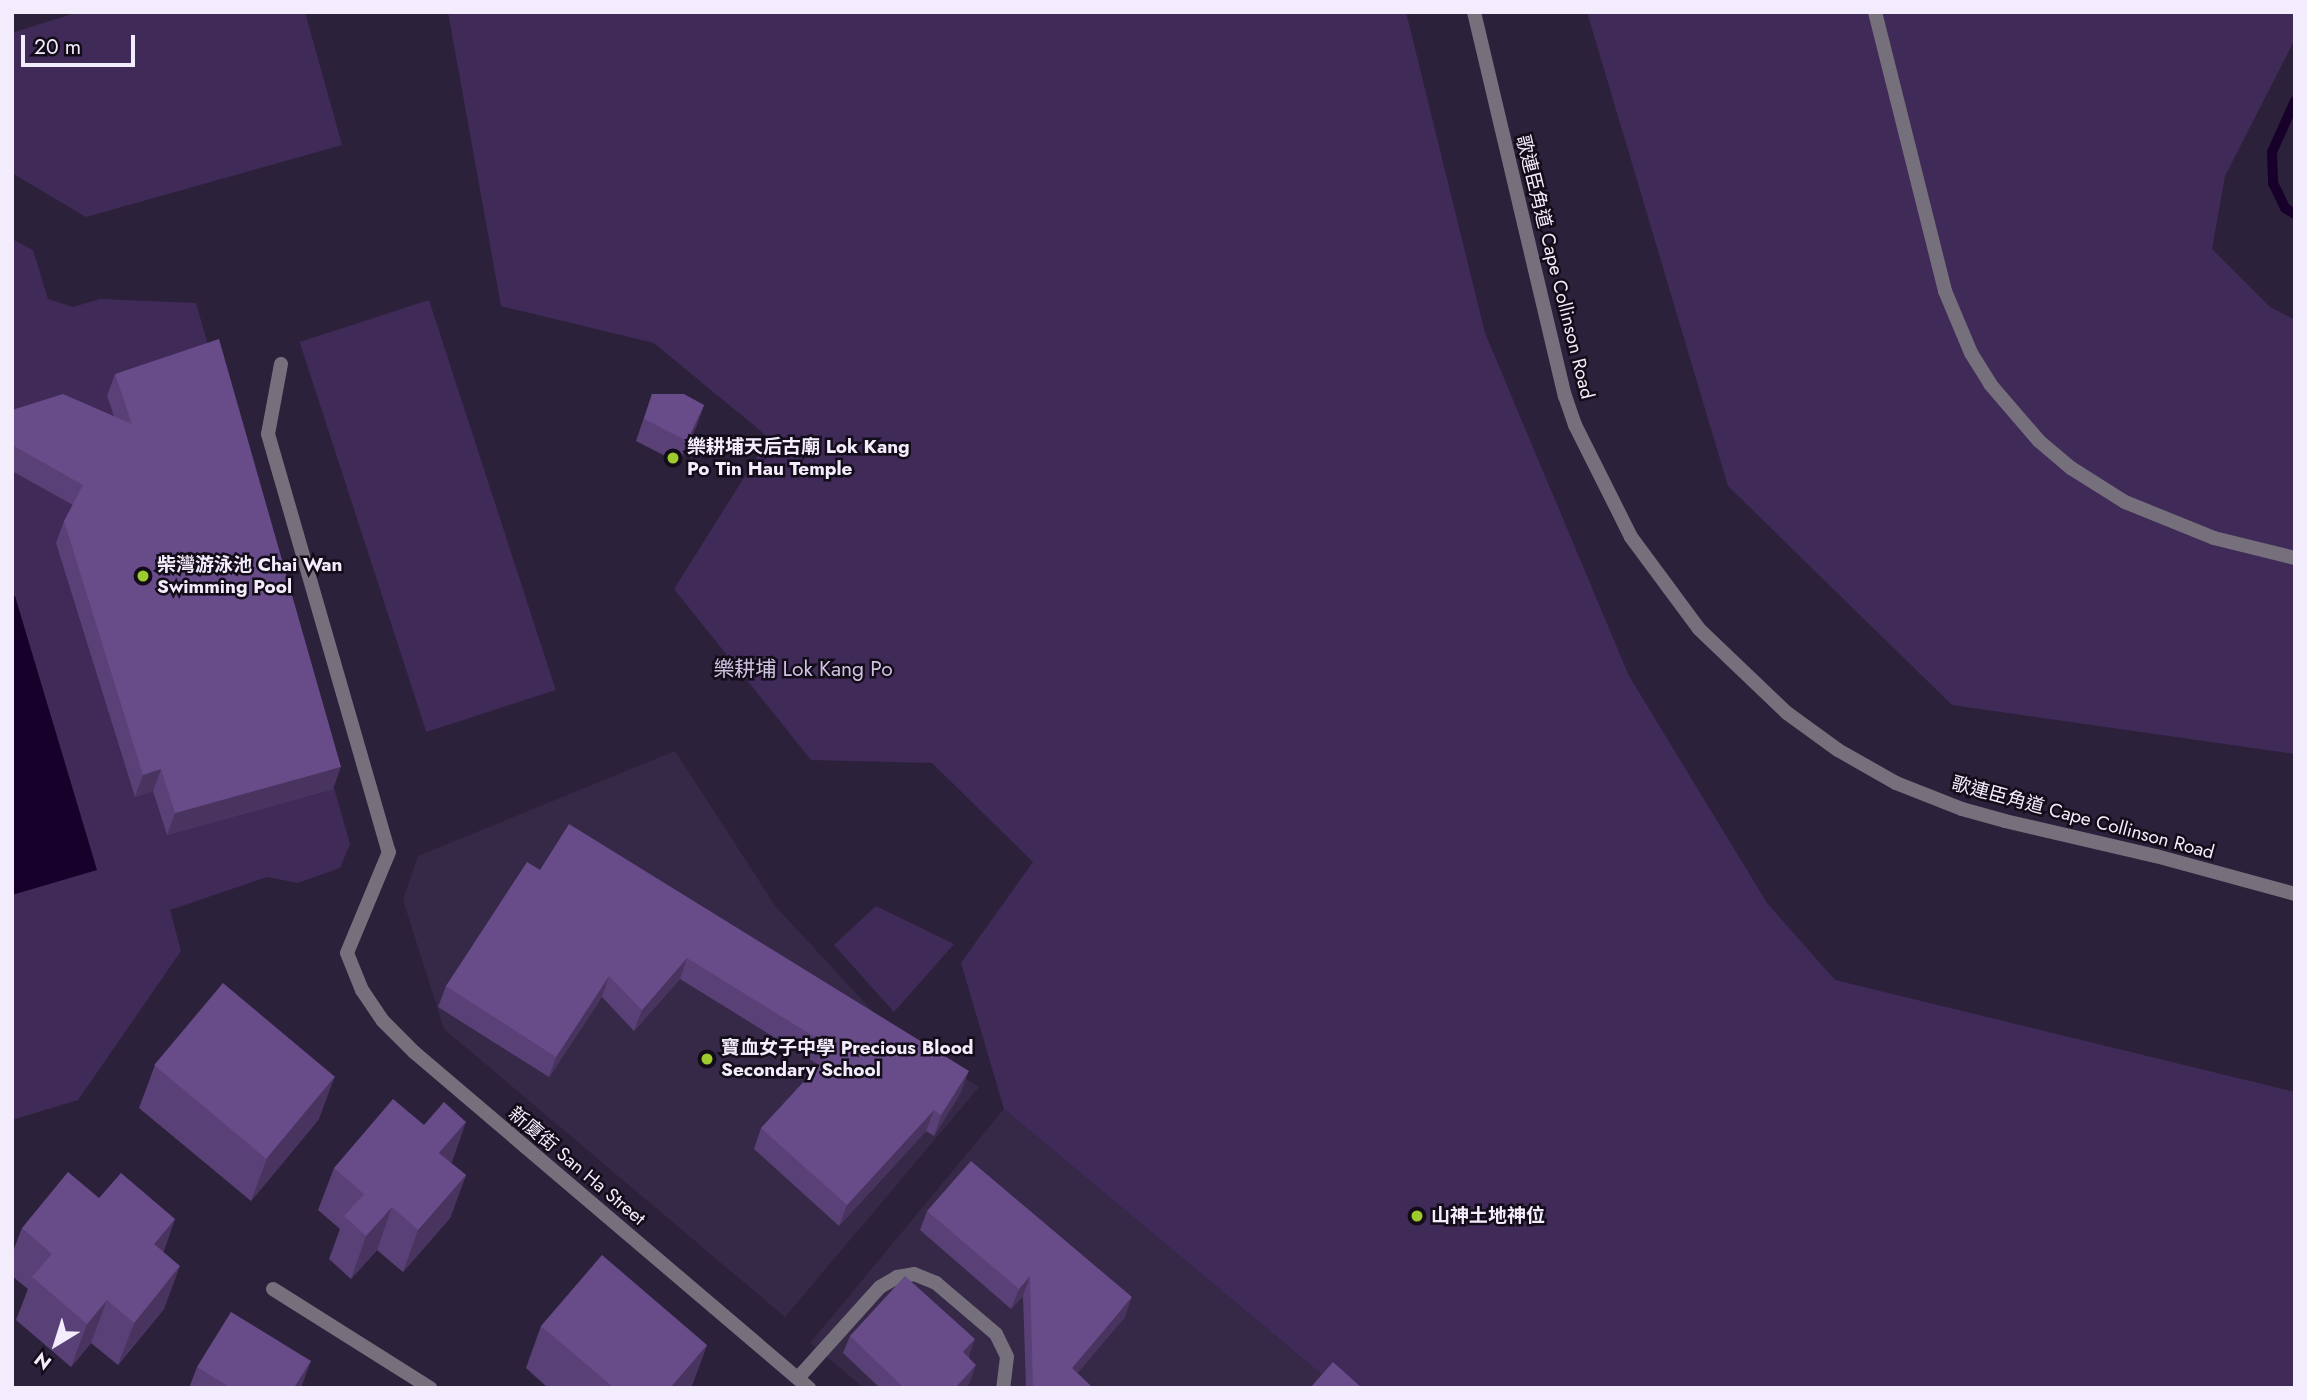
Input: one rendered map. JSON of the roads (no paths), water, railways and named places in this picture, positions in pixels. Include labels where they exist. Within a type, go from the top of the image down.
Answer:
[{"type":"street","name":"歌連臣角道 Cape Collinson Road","points":[[1474,12],[1550,342],[1572,415],[1631,537],[1699,629],[1746,676],[1811,732],[1896,783],[1962,809],[2005,821],[2156,856],[2295,894]]},
{"type":"street","points":[[1875,12],[1945,291],[1971,353],[1990,384],[2039,441],[2071,468],[2125,502],[2214,538],[2295,558]]},
{"type":"street","name":"新廈街 San Ha Street","points":[[281,364],[268,434],[389,852],[347,953],[362,990],[383,1021],[414,1052],[803,1383]]},
{"type":"street","points":[[803,1383],[873,1294],[897,1277],[914,1274],[936,1283],[996,1334],[1007,1357],[1003,1388]]},
{"type":"street","points":[[274,1289],[430,1388]]},
{"type":"waterway","points":[[2295,101],[2272,152],[2273,183],[2285,208],[2295,214]]},
{"type":"place","name":"樂耕埔天后古廟 Lok Kang Po Tin Hau Temple","points":[[673,458]]},
{"type":"place","name":"柴灣游泳池 Chai Wan Swimming Pool","points":[[143,576]]},
{"type":"place","name":"寶血女子中學 Precious Blood Secondary School","points":[[707,1059]]},
{"type":"place","name":"山神土地神位","points":[[1417,1216]]},
{"type":"district","name":"樂耕埔 Lok Kang Po","points":[[803,669]]}]
